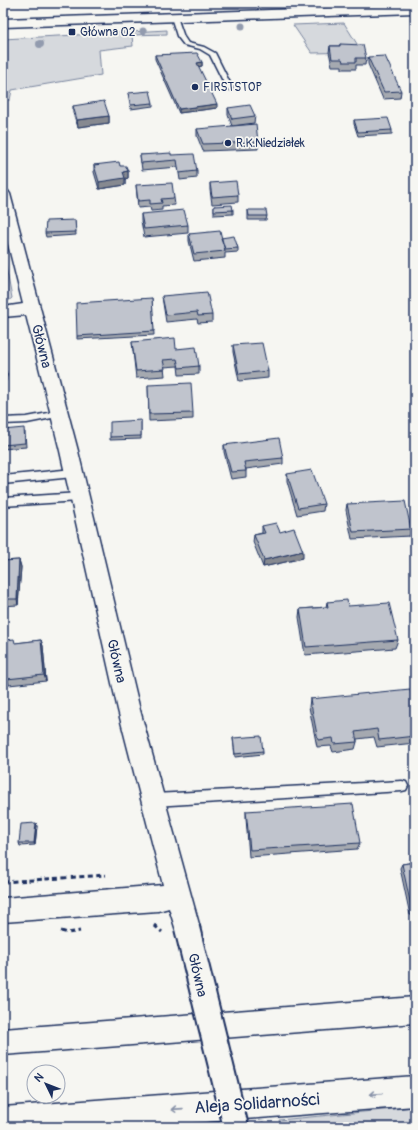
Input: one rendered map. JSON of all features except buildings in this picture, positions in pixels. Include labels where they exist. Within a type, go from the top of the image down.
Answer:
[{"type":"street","points":[[3,23],[174,17],[350,7],[406,7]]},
{"type":"street","name":"Główna","points":[[3,194],[59,414],[129,710],[187,928],[236,1127]]},
{"type":"street","points":[[3,312],[32,309]]},
{"type":"street","points":[[3,910],[158,898],[178,894]]},
{"type":"street","points":[[3,1042],[415,1010]]},
{"type":"street","name":"Aleja Solidarności","points":[[3,1122],[415,1091]]},
{"type":"lane","points":[[174,17],[180,36],[186,44],[202,48],[212,54],[230,89]]},
{"type":"lane","points":[[3,421],[27,420],[59,414]]},
{"type":"lane","points":[[3,480],[73,473]]},
{"type":"lane","points":[[3,502],[79,497]]},
{"type":"lane","points":[[154,800],[402,786]]},
{"type":"path","points":[[3,882],[108,875]]},
{"type":"shaded area","points":[[344,23],[362,52],[312,53],[293,25]]},
{"type":"shaded area","points":[[167,30],[167,34],[132,35],[133,46],[99,50],[101,75],[12,90],[10,100],[3,100],[3,39]]},
{"type":"shaded area","points":[[3,251],[12,298],[7,302],[3,302]]},
{"type":"shaded area","points":[[415,1107],[415,1127],[281,1127],[279,1120]]},
{"type":"place","name":"Główna 02","points":[[72,32]]},
{"type":"place","name":"FIRSTSTOP","points":[[195,87]]},
{"type":"place","name":"R.K.Niedziałek","points":[[228,143]]}]
